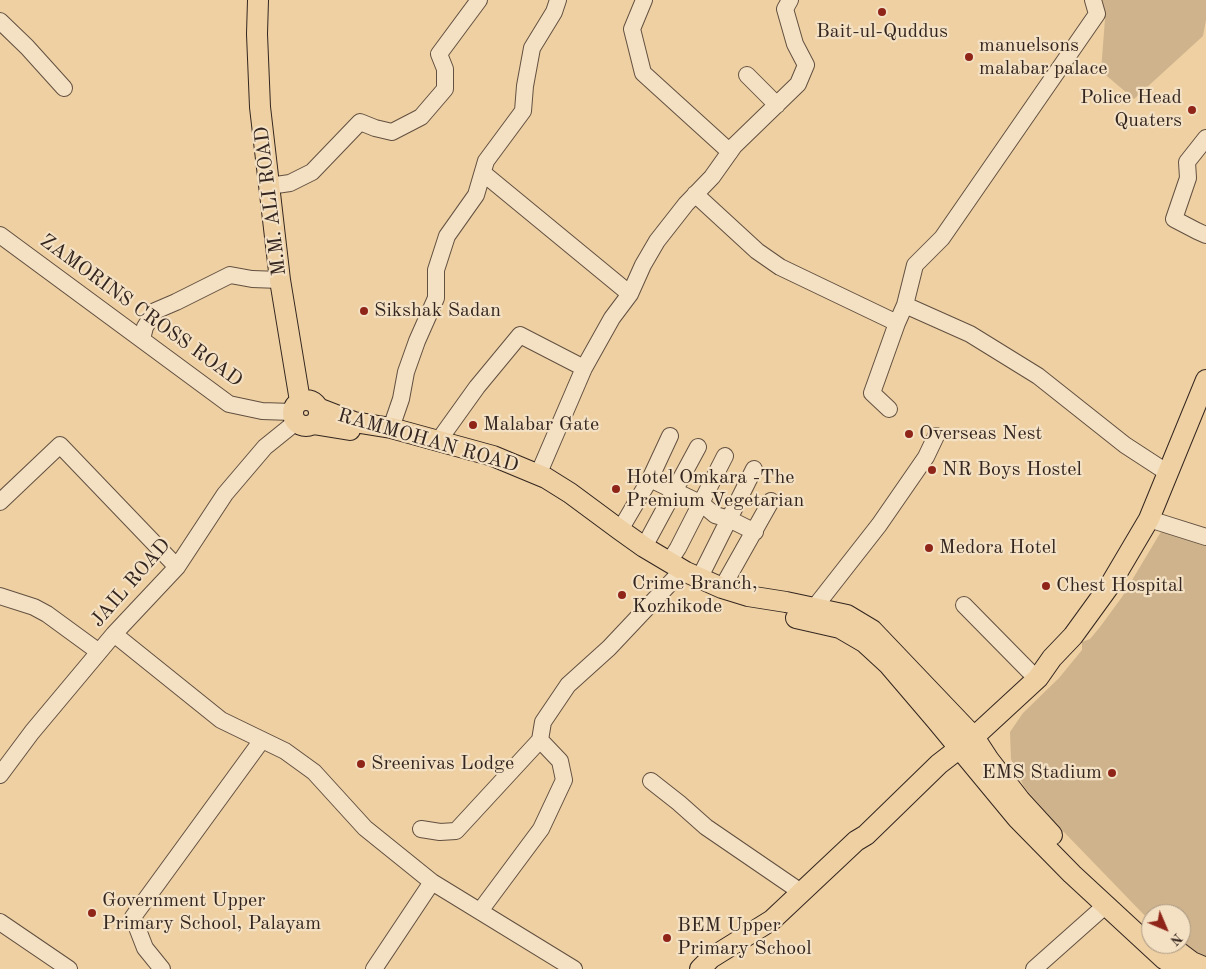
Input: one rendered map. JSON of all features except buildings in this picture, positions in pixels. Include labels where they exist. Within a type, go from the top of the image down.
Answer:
[{"type":"main road","name":"M.M. ALI ROAD","points":[[258,0],[260,107],[280,280],[304,413]]},
{"type":"main road","points":[[962,738],[1038,678],[1052,658],[1073,636],[1110,585],[1149,519],[1206,380]]},
{"type":"main road","name":"RAMMOHAN ROAD","points":[[304,413],[391,428],[439,440],[493,456],[546,478],[570,493],[644,547],[672,570]]},
{"type":"main road","name":"RAMMOHAN ROAD","points":[[304,413],[354,430],[435,447],[499,465],[543,484],[672,570],[707,584],[748,596],[847,615],[872,630],[962,738]]},
{"type":"main road","name":"RAMMOHAN ROAD","points":[[707,584],[722,601],[840,628],[864,642],[962,738]]},
{"type":"main road","points":[[700,969],[711,958],[772,920],[856,841],[866,835],[939,764],[962,738],[1029,671],[1052,658]]},
{"type":"main road","points":[[962,738],[1016,818],[1072,874],[1168,960],[1192,962],[1206,968]]},
{"type":"main road","points":[[962,738],[989,760],[1020,800],[1081,867],[1141,921]]},
{"type":"street","points":[[391,428],[401,399],[406,372],[436,298],[436,270],[447,236],[476,194],[486,161],[523,111],[525,86],[532,48],[554,12],[558,0]]},
{"type":"street","points":[[644,0],[632,30],[643,73],[730,152]]},
{"type":"street","points":[[538,475],[584,368],[612,318],[630,294],[643,264],[657,242],[686,204],[712,177],[734,146],[798,84],[806,65],[794,44],[785,8],[790,0]]},
{"type":"street","points":[[890,409],[872,393],[905,305],[915,265],[942,238],[1097,14],[1092,0]]},
{"type":"street","points":[[269,186],[290,183],[312,172],[360,122],[392,132],[421,117],[445,89],[446,69],[439,54],[478,1]]},
{"type":"street","points":[[0,21],[27,47],[64,88]]},
{"type":"street","points":[[747,75],[777,105]]},
{"type":"street","points":[[1206,138],[1187,162],[1188,178],[1174,220],[1206,234]]},
{"type":"street","points":[[483,173],[630,294]]},
{"type":"street","points":[[695,194],[757,250],[780,267],[898,324]]},
{"type":"street","name":"ZAMORINS CROSS ROAD","points":[[0,235],[229,404],[262,411],[304,413]]},
{"type":"street","points":[[142,339],[145,327],[155,311],[230,275],[252,279],[280,280]]},
{"type":"street","points":[[905,305],[970,334],[1038,376],[1125,445],[1168,474]]},
{"type":"street","points":[[439,440],[477,387],[520,334],[584,368]]},
{"type":"street","name":"JAIL ROAD","points":[[0,775],[32,732],[114,634],[176,567],[225,494],[265,447],[304,413]]},
{"type":"street","points":[[620,530],[650,479],[670,436]]},
{"type":"street","points":[[814,608],[879,525],[926,457],[936,436]]},
{"type":"street","points":[[0,502],[60,444],[176,567]]},
{"type":"street","points":[[644,547],[698,447]]},
{"type":"street","points":[[421,829],[440,832],[456,831],[540,740],[543,722],[568,685],[609,648],[672,570],[678,548],[725,456]]},
{"type":"street","points":[[707,584],[729,519],[754,469]]},
{"type":"street","points":[[650,479],[702,504],[715,515],[729,519],[755,532]]},
{"type":"street","points":[[707,584],[755,532],[771,501]]},
{"type":"street","points":[[1149,519],[1206,537]]},
{"type":"street","points":[[0,596],[34,607],[47,614],[99,652]]},
{"type":"street","points":[[964,604],[1029,671]]},
{"type":"street","points":[[114,634],[221,720],[285,751],[314,772],[365,828],[432,882],[574,969]]},
{"type":"street","points":[[162,969],[144,948],[133,917],[262,740]]},
{"type":"street","points":[[480,911],[541,829],[564,780],[560,761],[540,740]]},
{"type":"street","points":[[651,781],[680,803],[706,827],[801,892]]},
{"type":"street","points":[[374,969],[432,882]]},
{"type":"street","points":[[1034,969],[1106,905]]},
{"type":"street","points":[[0,922],[69,969]]},
{"type":"shaded area","points":[[1102,0],[1206,0],[1206,20],[1203,36],[1134,99],[1101,71],[1105,19]]},
{"type":"shaded area","name":"EMS Stadium","points":[[1162,530],[1206,544],[1206,958],[1191,952],[1191,904],[1141,904],[1141,912],[1062,830],[1024,787],[1011,759],[1010,732],[1023,713],[1059,678],[1082,650],[1082,642],[1090,639],[1122,597]]},
{"type":"place","name":"Bait-ul-Quddus","points":[[882,12]]},
{"type":"place","name":"manuelsons malabar palace","points":[[969,57]]},
{"type":"place","name":"Police Head Quaters","points":[[1192,110]]},
{"type":"place","name":"Sikshak Sadan","points":[[364,311]]},
{"type":"place","name":"Malabar Gate","points":[[473,425]]},
{"type":"place","name":"Overseas Nest","points":[[909,434]]},
{"type":"place","name":"NR Boys Hostel","points":[[932,470]]},
{"type":"place","name":"Hotel Omkara -The Premium Vegetarian","points":[[616,489]]},
{"type":"place","name":"Medora Hotel","points":[[929,548]]},
{"type":"place","name":"Chest Hospital","points":[[1046,586]]},
{"type":"place","name":"Crime Branch, Kozhikode","points":[[622,595]]},
{"type":"place","name":"Sreenivas Lodge","points":[[361,764]]},
{"type":"place","name":"EMS Stadium","points":[[1112,773]]},
{"type":"place","name":"Government Upper Primary School, Palayam","points":[[92,913]]},
{"type":"place","name":"BEM Upper Primary School","points":[[667,938]]}]
